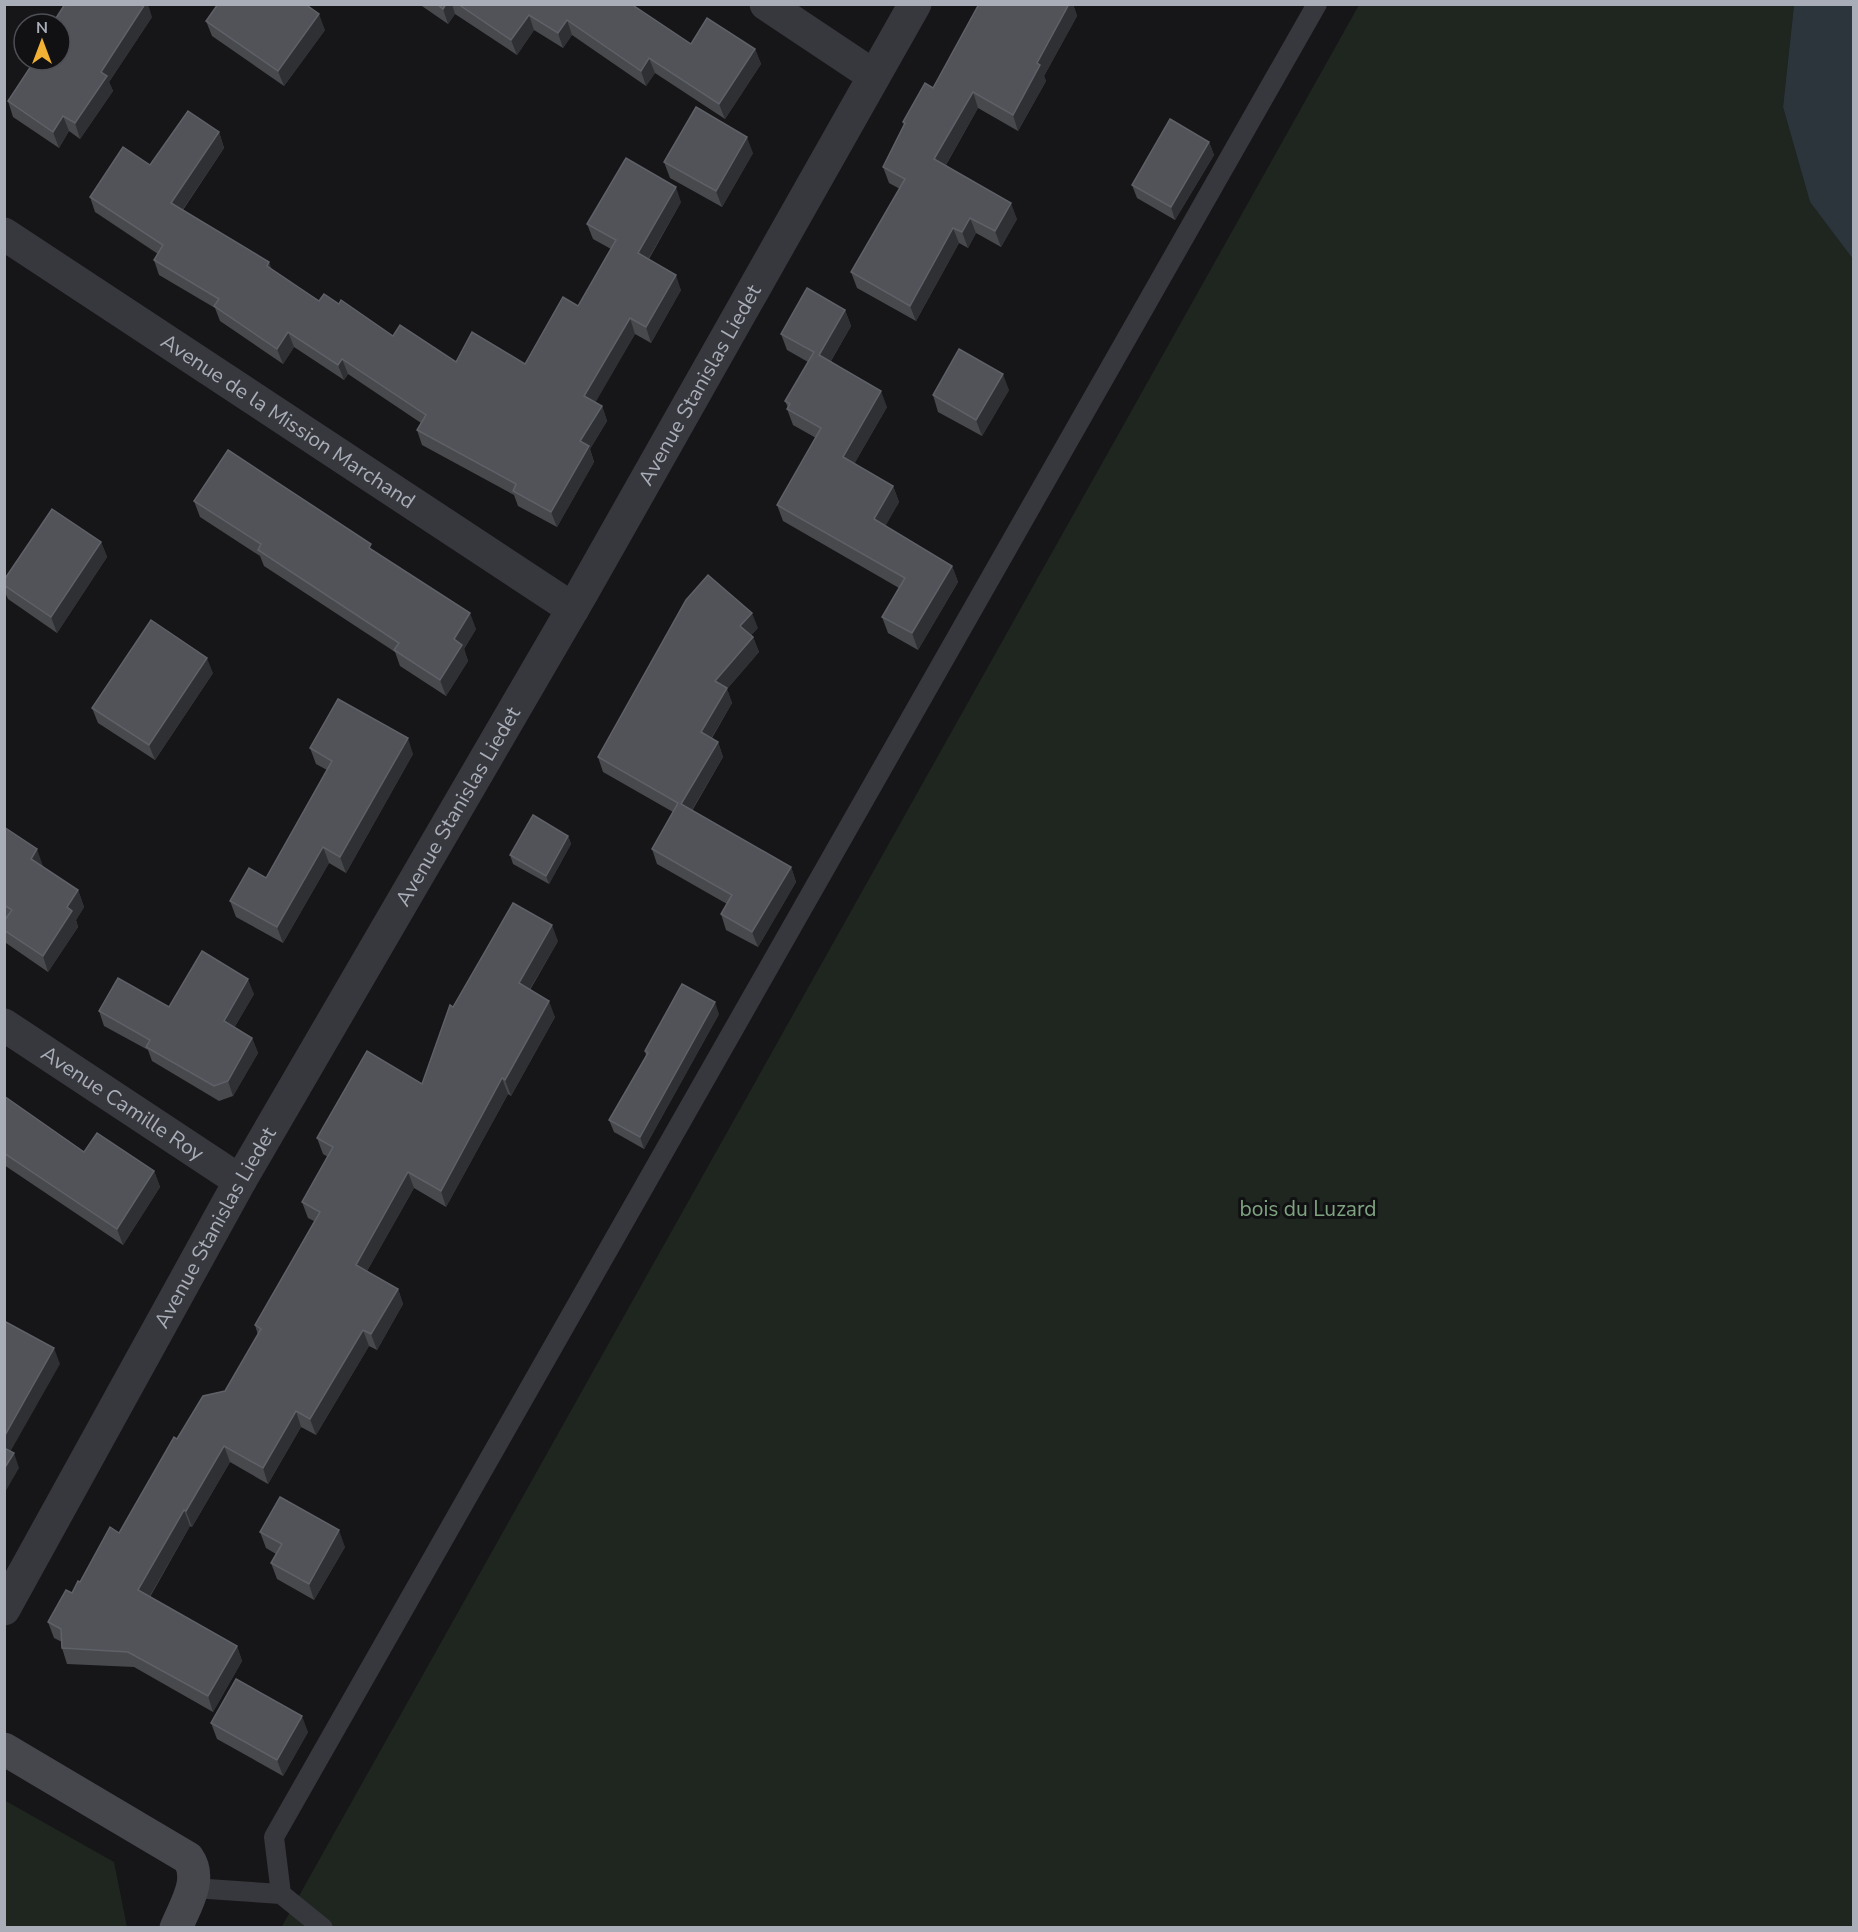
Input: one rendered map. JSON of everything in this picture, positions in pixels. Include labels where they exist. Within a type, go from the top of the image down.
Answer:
[{"type":"street","points":[[766,4],[874,76]]},
{"type":"street","name":"Avenue Stanislas Liedet","points":[[4,1609],[240,1181],[573,609],[915,4]]},
{"type":"street","name":"Avenue de la Mission Marchand","points":[[4,234],[573,609]]},
{"type":"street","name":"Avenue Camille Roy","points":[[4,1025],[240,1181]]},
{"type":"street","points":[[4,1749],[182,1853],[192,1863],[193,1888],[176,1928]]},
{"type":"lane","points":[[281,1894],[274,1837],[1317,4]]},
{"type":"lane","points":[[193,1888],[281,1894],[323,1928]]},
{"type":"green space","name":"bois du Luzard","points":[[1359,5],[1794,5],[1783,107],[1810,202],[1854,260],[1853,1927],[281,1928]]},
{"type":"green space","points":[[4,1800],[114,1862],[127,1927],[5,1927]]},
{"type":"shaded area","points":[[1794,5],[1853,5],[1853,259],[1810,202],[1783,107]]},
{"type":"building","points":[[65,4],[145,4],[101,72],[107,76],[75,123],[63,116],[53,132],[8,101],[27,72],[72,72],[72,12],[60,12]]},
{"type":"building","points":[[218,4],[305,4],[319,14],[278,71],[206,21]]},
{"type":"building","points":[[458,4],[631,4],[691,44],[707,18],[755,49],[719,104],[649,58],[641,71],[567,20],[558,33],[529,15],[511,40]]},
{"type":"building","points":[[979,4],[1069,4],[1037,63],[1040,65],[1013,115],[973,92],[934,159],[1011,203],[995,231],[970,218],[962,232],[953,228],[910,306],[851,272],[905,179],[883,167],[905,123],[903,122],[925,83],[933,88]]},
{"type":"building","points":[[696,107],[747,137],[716,191],[664,162]]},
{"type":"building","points":[[188,111],[219,132],[171,203],[269,262],[267,266],[319,301],[324,294],[339,304],[341,300],[393,336],[400,325],[456,362],[472,332],[525,364],[563,297],[578,306],[616,240],[587,224],[626,158],[676,187],[638,253],[676,275],[646,327],[630,318],[584,396],[602,406],[580,441],[589,446],[551,512],[513,491],[516,484],[417,430],[426,415],[342,359],[338,365],[288,332],[277,349],[214,306],[219,299],[154,260],[163,245],[90,197],[123,147],[150,165]]},
{"type":"building","points":[[1170,119],[1209,142],[1171,207],[1132,185]]},
{"type":"building","points":[[807,288],[845,310],[819,355],[881,391],[843,457],[893,486],[874,519],[952,566],[912,633],[882,617],[905,578],[777,505],[821,428],[787,409],[790,404],[785,401],[814,352],[781,334]]},
{"type":"building","points":[[959,349],[1003,374],[976,420],[933,395]]},
{"type":"building","points":[[228,450],[371,544],[369,548],[470,613],[454,639],[462,645],[440,680],[394,650],[399,643],[258,550],[261,544],[194,501]]},
{"type":"building","points":[[52,509],[101,542],[51,617],[4,585],[4,580]]},
{"type":"building","points":[[708,575],[752,613],[740,626],[753,637],[715,681],[727,688],[701,732],[718,742],[681,804],[791,867],[752,932],[721,914],[732,895],[652,849],[678,803],[598,757],[686,600]]},
{"type":"building","points":[[151,620],[207,658],[149,745],[92,708]]},
{"type":"building","points":[[338,699],[408,738],[340,857],[323,847],[277,927],[230,901],[249,868],[266,878],[332,761],[310,748]]},
{"type":"building","points":[[533,815],[568,836],[546,876],[510,855]]},
{"type":"building","points":[[4,827],[37,849],[31,859],[78,890],[67,907],[72,911],[43,956],[4,930],[4,921],[12,910],[4,905]]},
{"type":"building","points":[[513,903],[552,925],[519,983],[549,1001],[505,1080],[502,1078],[441,1191],[408,1172],[356,1265],[398,1289],[371,1334],[363,1330],[310,1419],[296,1411],[263,1468],[224,1446],[138,1590],[237,1646],[208,1696],[128,1652],[62,1648],[61,1629],[48,1622],[66,1590],[72,1593],[78,1581],[80,1582],[110,1527],[119,1533],[174,1437],[177,1439],[203,1396],[225,1391],[261,1329],[255,1325],[320,1212],[302,1202],[333,1147],[317,1138],[367,1051],[422,1084],[450,1005],[453,1007]]},
{"type":"building","points":[[202,951],[248,979],[224,1021],[252,1038],[228,1081],[214,1086],[146,1047],[150,1040],[99,1011],[118,978],[169,1007]]},
{"type":"building","points":[[682,984],[715,1002],[640,1137],[609,1120],[648,1053],[645,1051]]},
{"type":"building","points":[[4,1096],[84,1152],[97,1133],[154,1171],[117,1229],[4,1153]]},
{"type":"building","points":[[4,1321],[54,1348],[4,1437]]},
{"type":"building","points":[[4,1448],[14,1453],[4,1469]]},
{"type":"building","points":[[280,1497],[339,1530],[309,1584],[271,1563],[282,1544],[260,1532]]},
{"type":"building","points":[[236,1679],[302,1716],[277,1760],[211,1723]]}]
